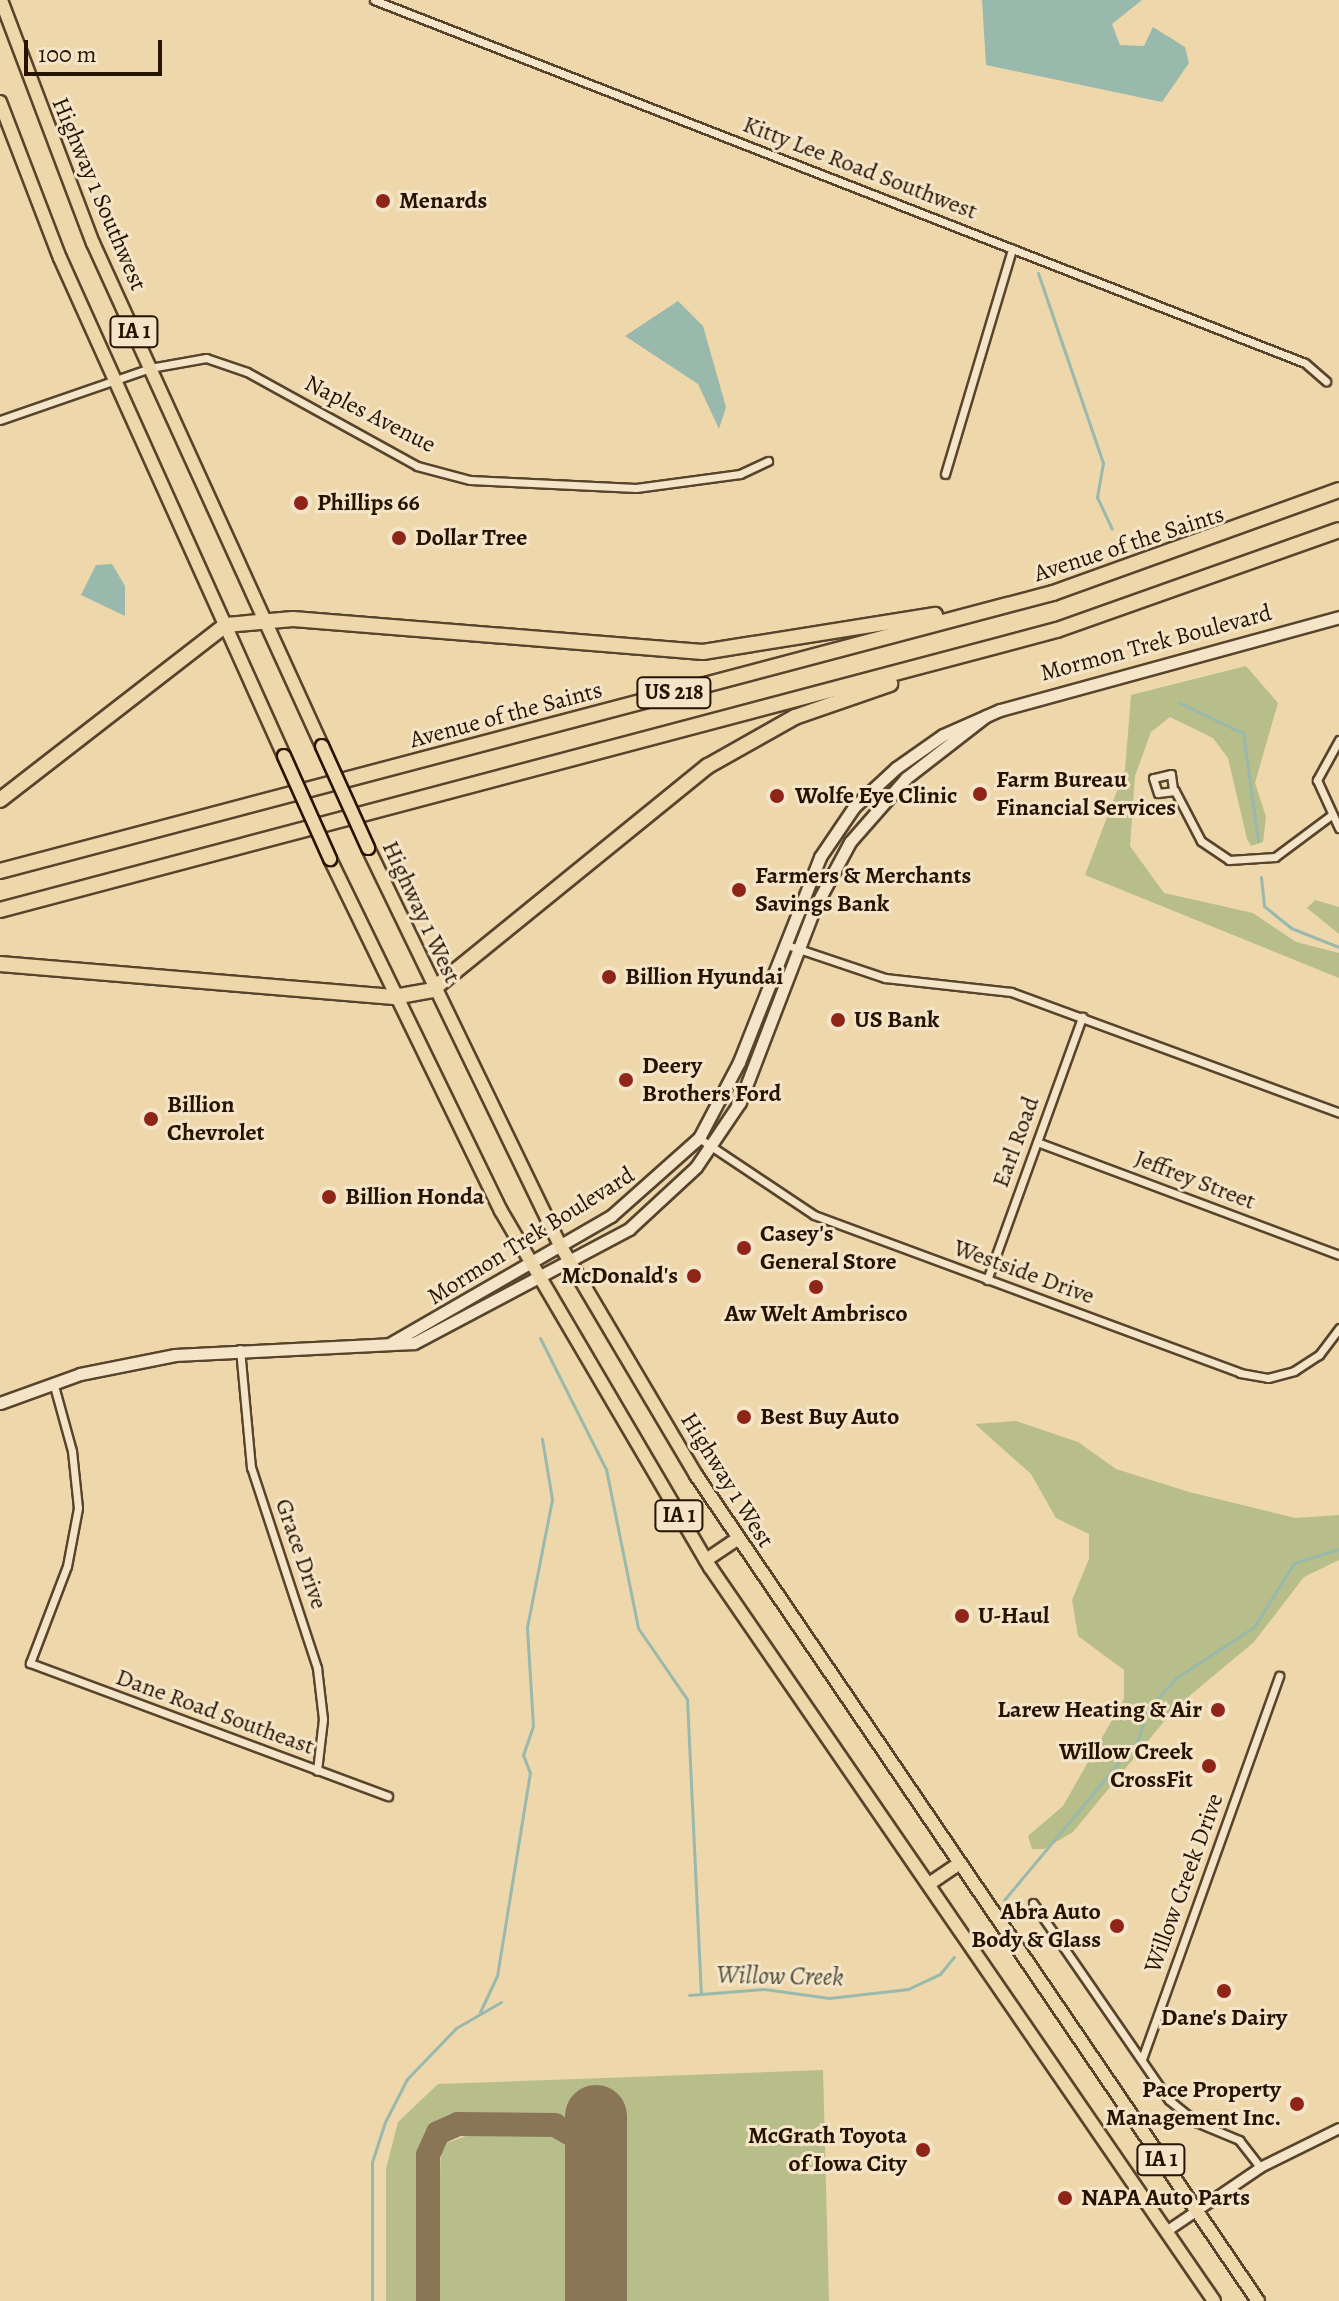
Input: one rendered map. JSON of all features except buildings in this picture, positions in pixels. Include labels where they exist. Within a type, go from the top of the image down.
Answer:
[{"type":"highway","name":"Avenue of the Saints","points":[[0,871],[1053,593],[1339,490]]},
{"type":"highway","name":"US 218","points":[[0,910],[1000,645],[1168,595],[1339,530]]},
{"type":"highway","points":[[0,800],[226,625],[264,620],[703,652],[1053,593]]},
{"type":"highway","points":[[0,964],[394,997],[432,990],[736,748],[822,706],[1000,645]]},
{"type":"main road","name":"Highway 1 Southwest","points":[[1,0],[63,170],[264,620]]},
{"type":"main road","name":"IA 1","points":[[0,102],[117,380],[330,859],[394,997],[541,1280],[706,1560],[1214,2301]]},
{"type":"main road","name":"Mormon Trek Boulevard","points":[[372,1350],[433,1324],[634,1200],[699,1138],[739,1062],[806,884],[854,807],[921,749],[986,716],[1339,617]]},
{"type":"main road","name":"Highway 1 West","points":[[264,620],[432,990],[570,1263],[737,1539],[1258,2301]]},
{"type":"main road","name":"Mormon Trek Boulevard","points":[[0,1403],[53,1382],[143,1360],[240,1349],[372,1350],[414,1343],[541,1280],[639,1221],[711,1148],[753,1075],[824,885],[864,823],[917,769],[986,716]]},
{"type":"main road","points":[[706,1560],[737,1539]]},
{"type":"main road","points":[[929,1884],[960,1863]]},
{"type":"street","name":"Kitty Lee Road Southwest","points":[[374,0],[1305,363],[1326,381]]},
{"type":"street","points":[[945,474],[1012,249]]},
{"type":"street","name":"Naples Avenue","points":[[0,420],[150,368],[218,359],[417,466],[470,480],[636,488],[740,474],[768,461]]},
{"type":"street","points":[[1339,740],[1318,772],[1330,816],[1339,828]]},
{"type":"street","points":[[1173,789],[1201,841],[1229,860],[1275,857],[1330,816]]},
{"type":"street","points":[[784,944],[885,978],[1011,992],[1339,1113]]},
{"type":"street","name":"Earl Road","points":[[987,1280],[1082,1017]]},
{"type":"street","name":"Westside Drive","points":[[699,1138],[800,1208],[1251,1376],[1281,1376],[1308,1364],[1339,1328]]},
{"type":"street","name":"Jeffrey Street","points":[[1037,1142],[1339,1255]]},
{"type":"street","name":"Grace Drive","points":[[240,1349],[251,1467],[317,1668],[323,1719],[317,1771]]},
{"type":"street","name":"Dane Road Southeast","points":[[53,1382],[78,1508],[67,1566],[30,1663],[388,1796]]},
{"type":"street","name":"Willow Creek Drive","points":[[1142,2059],[1279,1676]]},
{"type":"street","points":[[1033,1903],[1177,2108],[1239,2140],[1260,2167]]},
{"type":"street","points":[[1166,2231],[1260,2167],[1338,2131]]},
{"type":"green space","points":[[1246,666],[1278,703],[1255,783],[1266,817],[1263,842],[1251,846],[1247,839],[1228,758],[1213,738],[1170,717],[1151,732],[1135,776],[1130,846],[1164,893],[1253,913],[1296,942],[1339,953],[1339,978],[1085,875],[1125,770],[1131,695]]},
{"type":"green space","points":[[1315,900],[1339,907],[1339,934],[1307,908]]},
{"type":"green space","points":[[1016,1421],[1078,1442],[1116,1469],[1189,1492],[1295,1518],[1339,1515],[1339,1560],[1304,1577],[1254,1642],[1176,1707],[1073,1832],[1044,1849],[1032,1849],[1028,1836],[1063,1806],[1124,1699],[1124,1670],[1078,1636],[1072,1600],[1089,1559],[1089,1534],[1056,1518],[1031,1474],[975,1424]]},
{"type":"green space","points":[[823,2070],[829,2301],[617,2301],[616,2116],[459,2117],[435,2125],[421,2153],[421,2301],[386,2301],[386,2169],[398,2122],[438,2084]]},
{"type":"green space","points":[[480,2131],[543,2131],[563,2138],[574,2154],[575,2301],[436,2301],[441,2145]]},
{"type":"shaded area","points":[[982,0],[1142,0],[1112,24],[1120,45],[1144,46],[1153,27],[1185,47],[1189,63],[1162,102],[986,65]]},
{"type":"shaded area","points":[[678,301],[703,326],[726,407],[719,429],[698,384],[625,336]]},
{"type":"shaded area","points":[[112,564],[125,586],[125,616],[81,595],[96,565]]},
{"type":"waterway","points":[[1038,273],[1103,463],[1097,497],[1112,529]]},
{"type":"waterway","points":[[1180,703],[1243,733],[1258,841]]},
{"type":"waterway","points":[[1261,877],[1264,906],[1291,928],[1339,947]]},
{"type":"waterway","points":[[540,1338],[606,1469],[638,1628],[687,1699],[701,1994]]},
{"type":"waterway","points":[[480,2012],[497,1976],[530,1773],[523,1755],[533,1726],[527,1627],[552,1499],[542,1439]]},
{"type":"waterway","name":"Willow Creek","points":[[1004,1900],[1138,1740],[1147,1710],[1176,1678],[1254,1627],[1294,1563],[1339,1549]]},
{"type":"waterway","name":"Willow Creek","points":[[689,1995],[764,1989],[829,1998],[908,1989],[940,1974],[954,1957]]},
{"type":"waterway","name":"Willow Creek","points":[[372,2301],[372,2162],[385,2122],[407,2079],[456,2028],[501,2002]]},
{"type":"taxiway","points":[[428,2301],[428,2155],[438,2133],[458,2124],[555,2125],[596,2149]]},
{"type":"runway","points":[[596,2116],[596,2301]]},
{"type":"place","name":"Menards","points":[[383,201]]},
{"type":"place","name":"Phillips 66","points":[[301,503]]},
{"type":"place","name":"Dollar Tree","points":[[399,538]]},
{"type":"place","name":"Farm Bureau Financial Services","points":[[980,794]]},
{"type":"place","name":"Wolfe Eye Clinic","points":[[777,796]]},
{"type":"place","name":"Farmers & Merchants Savings Bank","points":[[739,890]]},
{"type":"place","name":"Billion Hyundai","points":[[609,977]]},
{"type":"place","name":"US Bank","points":[[838,1020]]},
{"type":"place","name":"Deery Brothers Ford","points":[[626,1080]]},
{"type":"place","name":"Billion Chevrolet","points":[[151,1119]]},
{"type":"place","name":"Billion Honda","points":[[329,1197]]},
{"type":"place","name":"Casey's General Store","points":[[744,1248]]},
{"type":"place","name":"McDonald's","points":[[694,1276]]},
{"type":"place","name":"Aw Welt Ambrisco","points":[[816,1287]]},
{"type":"place","name":"Best Buy Auto","points":[[744,1417]]},
{"type":"place","name":"U-Haul","points":[[962,1616]]},
{"type":"place","name":"Larew Heating & Air","points":[[1218,1710]]},
{"type":"place","name":"Willow Creek CrossFit","points":[[1209,1766]]},
{"type":"place","name":"Abra Auto Body & Glass","points":[[1117,1926]]},
{"type":"place","name":"Dane's Dairy","points":[[1224,1991]]},
{"type":"place","name":"Pace Property Management Inc.","points":[[1297,2104]]},
{"type":"place","name":"McGrath Toyota of Iowa City","points":[[923,2150]]},
{"type":"place","name":"NAPA Auto Parts","points":[[1065,2198]]}]
